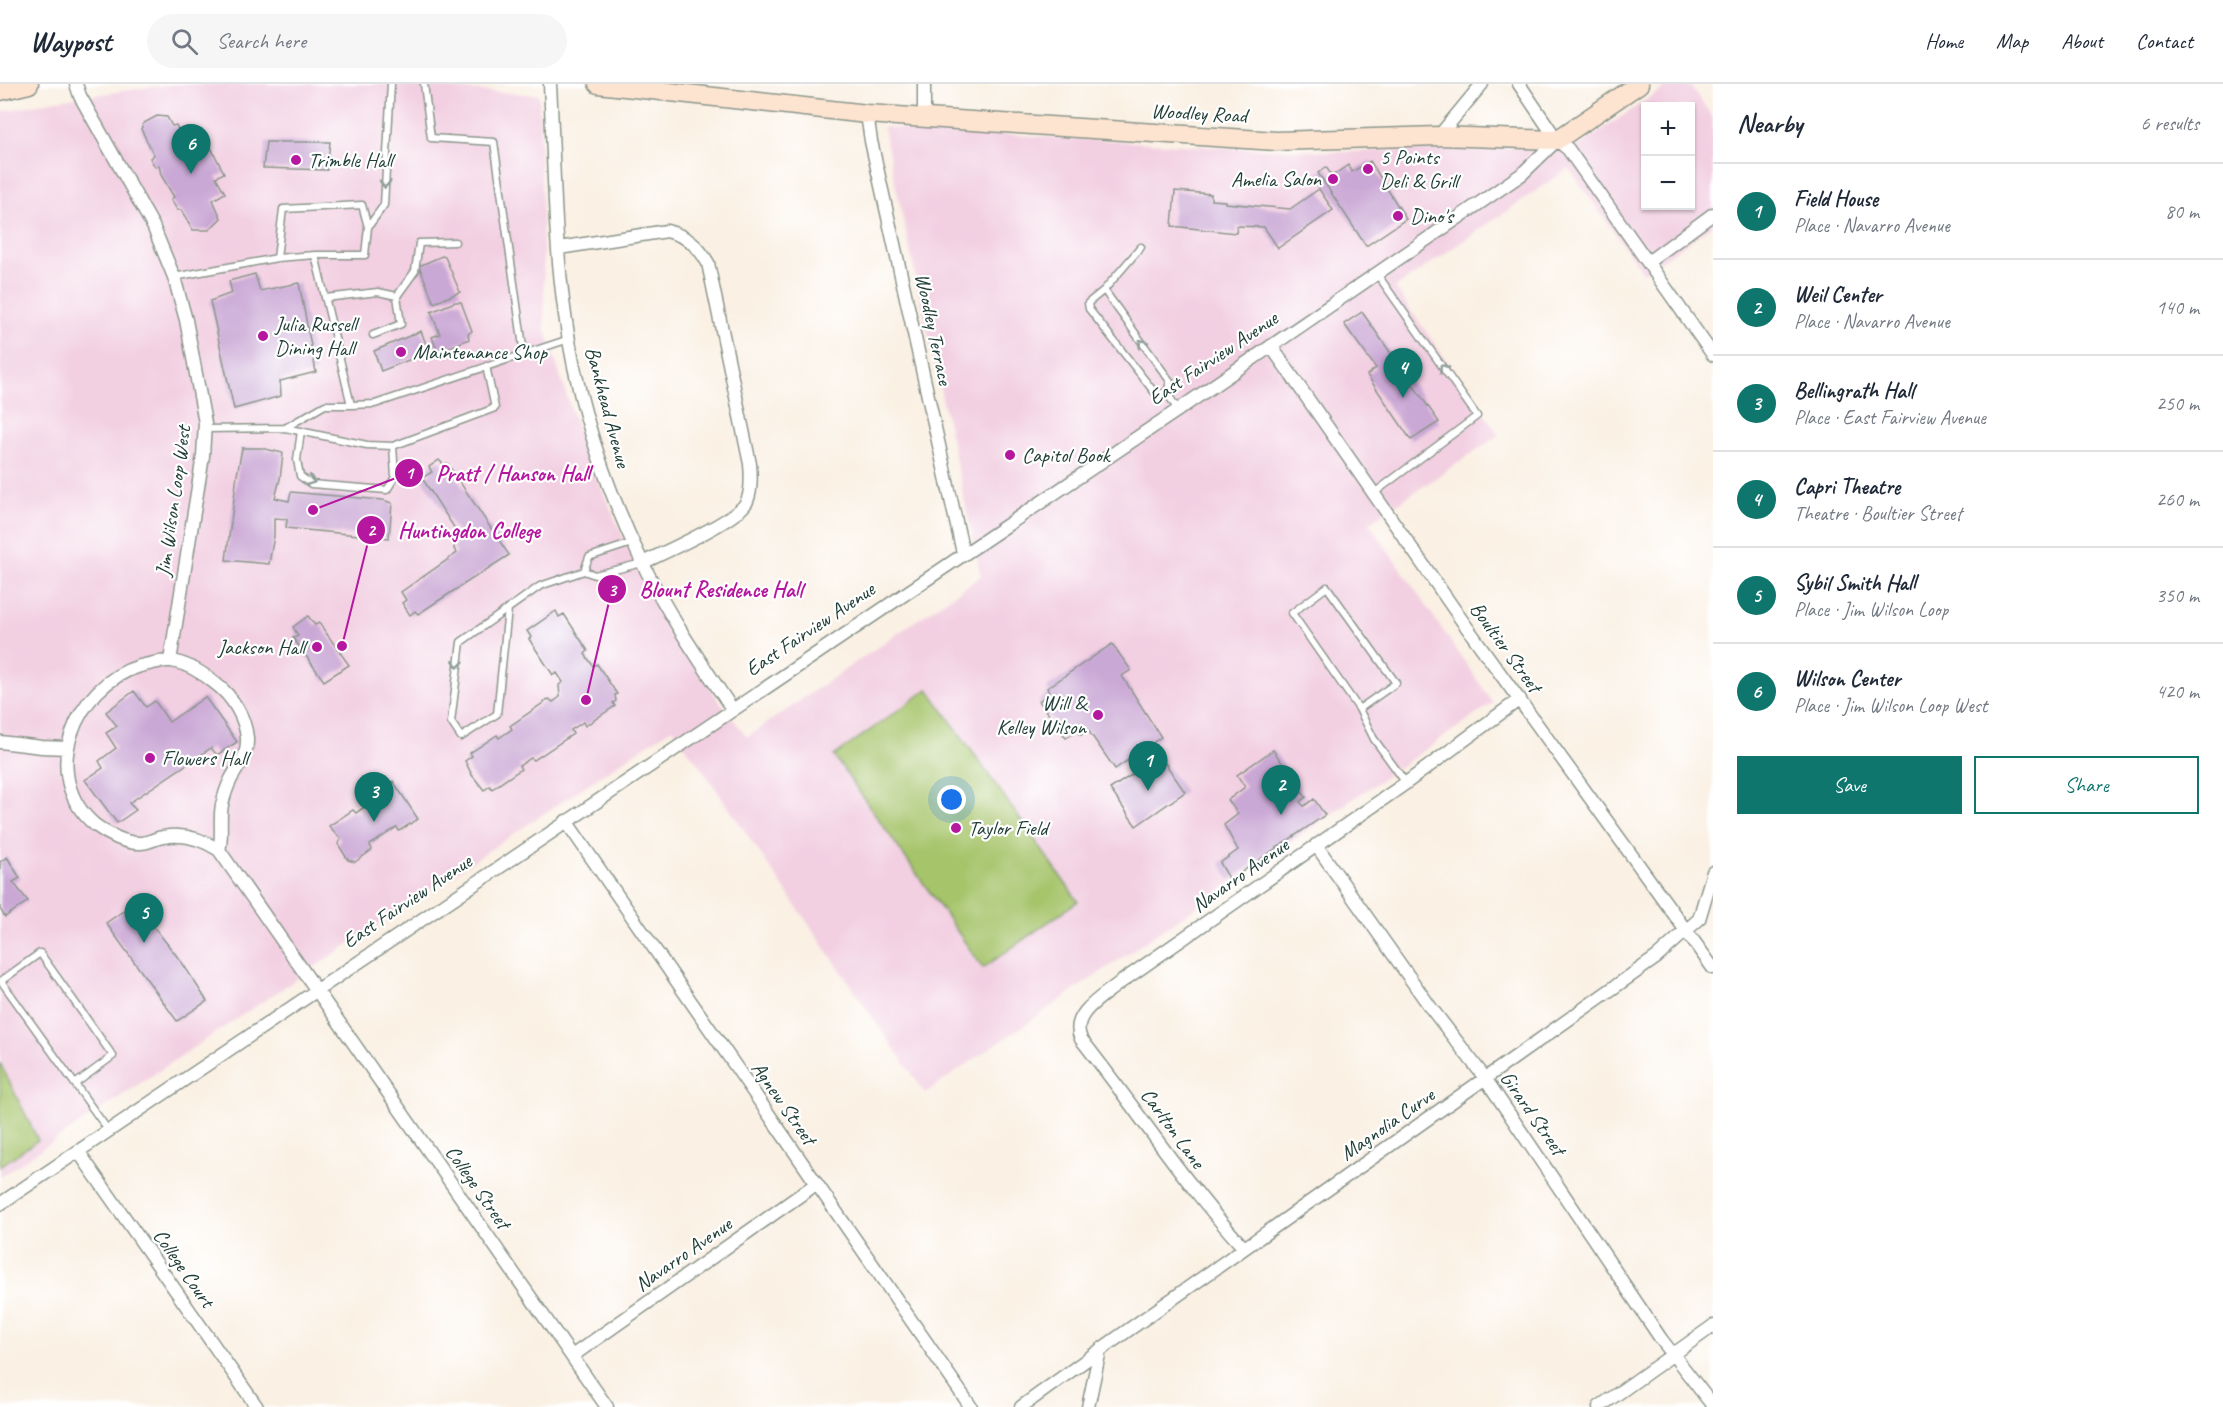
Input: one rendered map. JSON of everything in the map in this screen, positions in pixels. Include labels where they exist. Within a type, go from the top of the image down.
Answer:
[{"type":"main road","points":[[0,91],[29,84]]},
{"type":"main road","name":"Woodley Road","points":[[598,84],[924,119],[1276,141],[1439,136],[1557,140]]},
{"type":"main road","name":"East Fairview Avenue","points":[[1557,140],[1639,84]]},
{"type":"street","name":"Jim Wilson Loop West","points":[[76,84],[80,96],[153,226],[174,277],[186,320],[205,429],[203,456],[170,661]]},
{"type":"street","name":"Bankhead Avenue","points":[[550,84],[559,248],[569,339],[582,400],[595,445],[618,510],[642,563],[676,623],[732,709]]},
{"type":"street","points":[[924,84],[924,119]]},
{"type":"street","points":[[1439,136],[1482,84]]},
{"type":"street","points":[[1519,84],[1557,140],[1568,149],[1713,355]]},
{"type":"street","name":"Woodley Terrace","points":[[867,114],[871,141],[963,553]]},
{"type":"street","name":"East Fairview Avenue","points":[[0,1204],[1178,410],[1522,174],[1557,140]]},
{"type":"street","points":[[1648,262],[1713,214]]},
{"type":"street","points":[[559,248],[667,231],[680,235],[693,243],[708,263],[750,464],[751,480],[747,501],[734,516],[642,563]]},
{"type":"street","name":"Boultier Street","points":[[1271,346],[1317,415],[1713,969]]},
{"type":"street","points":[[170,661],[196,670],[221,687],[234,704],[245,726],[246,752],[242,764],[231,778],[222,806],[219,850],[209,843],[186,837],[163,836],[142,843],[124,840],[109,834],[89,819],[75,800],[67,770],[67,748],[81,713],[103,686],[133,668],[170,661]]},
{"type":"street","name":"Navarro Avenue","points":[[1077,1027],[1084,1013],[1118,984],[1406,783],[1520,699]]},
{"type":"street","points":[[0,742],[67,748]]},
{"type":"street","name":"Agnew Street","points":[[566,821],[971,1407]]},
{"type":"street","name":"Girard Street","points":[[1316,845],[1431,1008],[1485,1078],[1661,1339],[1713,1406]]},
{"type":"street","name":"College Street","points":[[219,850],[607,1407]]},
{"type":"street","name":"Magnolia Curve","points":[[1021,1407],[1657,957],[1699,919],[1713,872]]},
{"type":"street","name":"Carlton Lane","points":[[1077,1027],[1081,1039],[1127,1096],[1185,1178],[1244,1248]]},
{"type":"street","name":"College Court","points":[[78,1151],[256,1407]]},
{"type":"street","name":"Navarro Avenue","points":[[572,1356],[816,1184]]},
{"type":"street","points":[[1599,1407],[1713,1326]]},
{"type":"street","points":[[1088,1407],[1100,1350]]},
{"type":"lane","points":[[368,227],[384,205],[391,84]]},
{"type":"lane","points":[[424,84],[431,138],[494,142],[524,354]]},
{"type":"lane","points":[[174,277],[277,258],[365,255],[368,227],[362,205],[283,209],[277,258]]},
{"type":"lane","points":[[374,335],[401,324],[397,296],[416,271],[419,243],[454,242]]},
{"type":"lane","points":[[1141,247],[1104,290],[1088,303],[1089,309],[1155,393],[1167,393]]},
{"type":"lane","points":[[315,255],[351,405]]},
{"type":"lane","points":[[1374,493],[1477,416],[1376,274]]},
{"type":"lane","points":[[1104,290],[1170,381],[1167,393],[1178,410]]},
{"type":"lane","points":[[326,298],[378,292],[397,296]]},
{"type":"lane","points":[[285,428],[325,405],[375,404],[569,339]]},
{"type":"lane","points":[[205,429],[285,428],[367,445],[393,446],[495,408],[486,366]]},
{"type":"lane","points":[[301,431],[297,460],[300,476],[311,484],[387,490],[395,477],[393,446]]},
{"type":"lane","points":[[584,570],[589,557],[633,543]]},
{"type":"lane","points":[[508,609],[497,714],[462,737],[451,722],[461,642],[540,586],[584,570],[595,575],[642,563]]},
{"type":"lane","points":[[1359,710],[1396,683],[1327,587],[1292,613],[1359,710],[1374,739],[1406,783]]},
{"type":"lane","points":[[75,1084],[113,1056],[40,953],[1,981],[108,1131]]},
{"type":"shaded area","points":[[175,84],[385,84],[539,95],[545,328],[584,450],[649,594],[717,698],[747,737],[981,576],[883,127],[1338,152],[1578,146],[1641,104],[1641,210],[1695,210],[1695,102],[1643,102],[1670,84],[1689,84],[1713,118],[1713,225],[1643,273],[1569,168],[1395,288],[1499,435],[1369,523],[1493,703],[925,1093],[672,728],[0,1177],[0,112],[57,100]]},
{"type":"green space","name":"Taylor Field","points":[[928,689],[1078,901],[983,968],[834,756]]},
{"type":"green space","points":[[0,1063],[38,1140],[0,1166]]},
{"type":"building","points":[[157,116],[167,117],[172,126],[176,125],[179,131],[189,127],[198,142],[206,138],[224,173],[216,177],[225,193],[213,200],[221,218],[209,230],[193,230],[171,199],[174,197],[161,175],[159,165],[155,167],[150,158],[154,155],[141,129],[144,123]]},
{"type":"building","name":"Trimble Hall","points":[[266,142],[330,142],[327,170],[263,168]]},
{"type":"building","points":[[1370,161],[1406,219],[1366,246],[1318,173],[1326,167],[1332,176],[1348,165],[1352,172]]},
{"type":"building","points":[[1319,189],[1333,210],[1278,248],[1264,227],[1237,226],[1236,233],[1172,226],[1175,191],[1211,194],[1211,200],[1225,201],[1225,203],[1290,209]]},
{"type":"building","points":[[442,256],[445,257],[460,292],[434,303],[419,266]]},
{"type":"building","name":"Julia Russell Dining Hall","points":[[255,274],[260,291],[299,283],[316,372],[280,381],[281,396],[234,409],[210,301],[232,293],[229,281]]},
{"type":"building","points":[[455,302],[461,302],[472,331],[468,334],[469,339],[438,352],[432,337],[440,334],[431,312]]},
{"type":"building","points":[[1362,312],[1439,422],[1411,440],[1367,375],[1376,368],[1344,324]]},
{"type":"building","name":"Maintenance Shop","points":[[421,331],[429,352],[381,371],[374,351]]},
{"type":"building","points":[[242,448],[261,448],[283,453],[275,498],[289,501],[291,492],[383,500],[392,503],[389,538],[286,528],[287,519],[274,518],[274,536],[269,564],[226,560]]},
{"type":"building","points":[[439,460],[444,465],[447,463],[509,555],[418,614],[415,611],[410,615],[402,603],[406,600],[401,592],[457,553],[454,549],[457,532],[422,478],[432,472],[429,467]]},
{"type":"building","points":[[556,611],[559,617],[564,614],[588,651],[585,654],[593,666],[597,664],[617,694],[615,695],[616,701],[613,703],[615,706],[585,726],[583,722],[571,730],[573,734],[534,760],[531,758],[519,766],[521,769],[492,789],[490,786],[484,790],[472,775],[465,761],[472,756],[470,753],[497,735],[499,738],[512,729],[510,726],[549,699],[553,702],[560,697],[559,685],[563,682],[557,673],[553,675],[529,639],[531,637],[527,631]]},
{"type":"building","name":"Jackson Hall","points":[[308,616],[315,625],[319,623],[349,665],[324,681],[293,638],[298,636],[293,627]]},
{"type":"building","name":"Will & Kelley Wilson","points":[[1112,644],[1131,670],[1122,676],[1161,737],[1115,769],[1088,730],[1081,735],[1078,731],[1066,738],[1039,701],[1049,693],[1047,688]]},
{"type":"building","name":"Flowers Hall","points":[[134,691],[146,707],[155,701],[169,722],[205,697],[237,742],[217,755],[211,748],[129,803],[136,810],[117,823],[85,780],[103,768],[99,761],[116,748],[106,733],[117,726],[106,712]]},
{"type":"building","points":[[1273,750],[1306,797],[1300,802],[1304,806],[1314,799],[1325,815],[1230,880],[1220,863],[1238,850],[1224,825],[1238,814],[1228,800],[1245,787],[1237,775]]},
{"type":"building","points":[[1160,756],[1185,792],[1136,826],[1110,789]]},
{"type":"building","points":[[393,781],[418,819],[399,831],[397,827],[370,845],[372,850],[355,862],[348,860],[338,844],[341,839],[329,826],[353,810],[356,813],[378,797],[375,792]]},
{"type":"building","points":[[7,857],[20,878],[13,882],[28,901],[5,917],[0,909],[0,862]]},
{"type":"building","points":[[135,903],[183,964],[207,1001],[177,1021],[106,923]]},
{"type":"place","name":"Trimble Hall","points":[[296,160]]},
{"type":"place","name":"5 Points Deli & Grill","points":[[1368,169]]},
{"type":"place","name":"Wilson Center","points":[[191,174]]},
{"type":"place","name":"Amelia Salon","points":[[1333,179]]},
{"type":"place","name":"Dino's","points":[[1398,216]]},
{"type":"place","name":"Julia Russell Dining Hall","points":[[263,336]]},
{"type":"place","name":"Maintenance Shop","points":[[401,352]]},
{"type":"place","name":"Capri Theatre","points":[[1403,398]]},
{"type":"place","name":"Capitol Book","points":[[1010,455]]},
{"type":"place","name":"Pratt / Hanson Hall","points":[[313,510]]},
{"type":"place","name":"Huntingdon College","points":[[342,646]]},
{"type":"place","name":"Jackson Hall","points":[[317,647]]},
{"type":"place","name":"Blount Residence Hall","points":[[586,700]]},
{"type":"place","name":"Will & Kelley Wilson","points":[[1098,715]]},
{"type":"place","name":"Flowers Hall","points":[[150,758]]},
{"type":"place","name":"Field House","points":[[1148,791]]},
{"type":"place","name":"Weil Center","points":[[1281,815]]},
{"type":"place","name":"Bellingrath Hall","points":[[374,822]]},
{"type":"place","name":"Taylor Field","points":[[956,828]]},
{"type":"place","name":"Sybil Smith Hall","points":[[144,943]]}]
